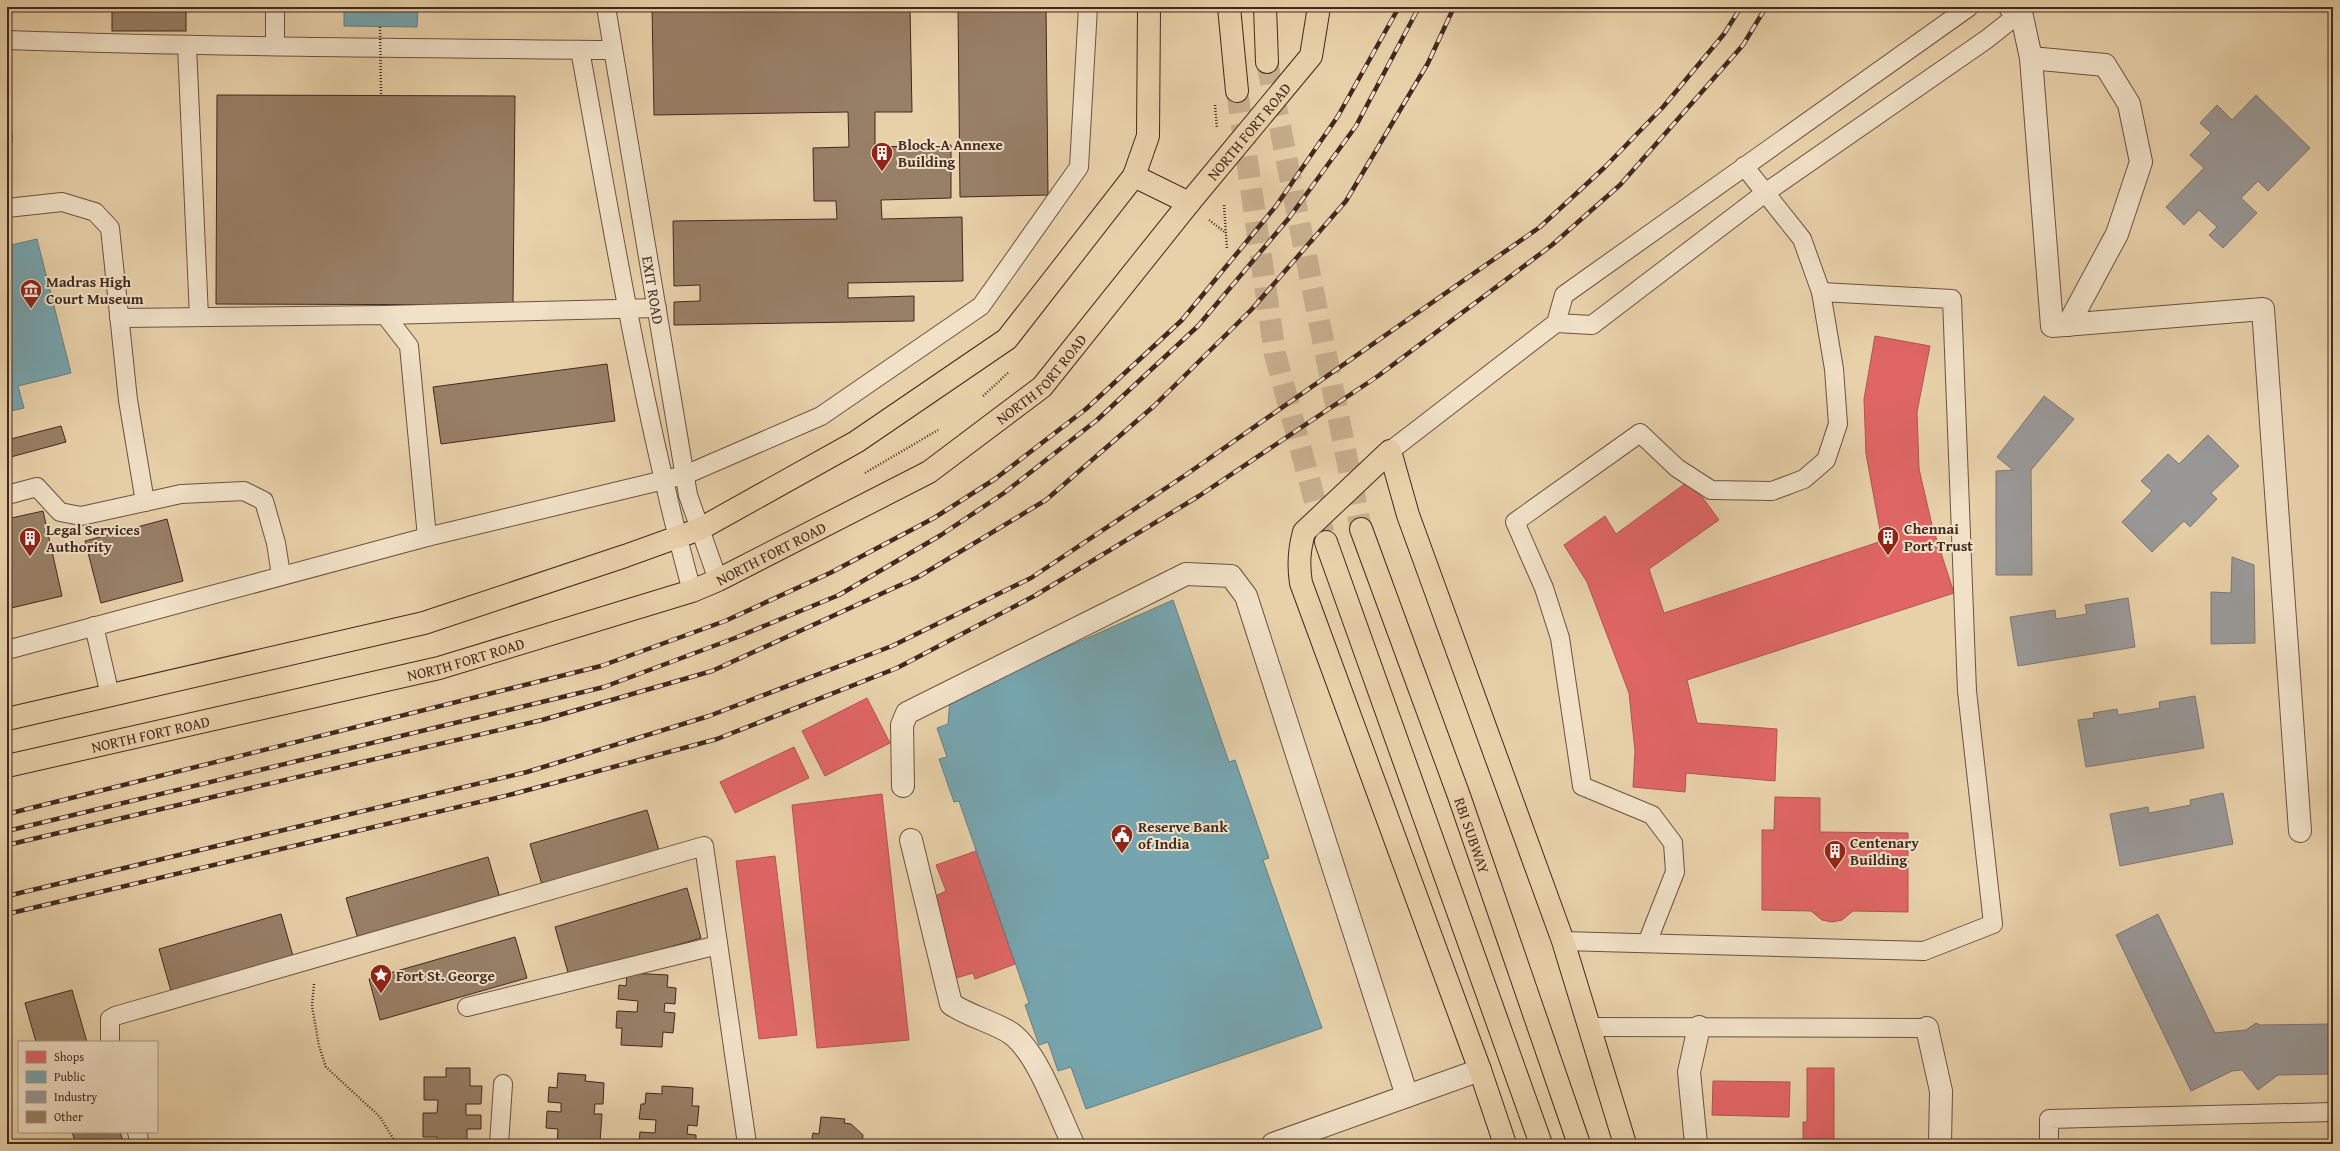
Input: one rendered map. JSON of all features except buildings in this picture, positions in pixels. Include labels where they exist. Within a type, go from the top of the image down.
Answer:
[{"type":"main road","points":[[7,719],[424,623],[678,538],[700,529],[856,442],[1007,339],[1134,176],[1148,136],[1149,7]]},
{"type":"main road","points":[[1229,7],[1237,91]]},
{"type":"main road","points":[[1264,7],[1267,62]]},
{"type":"main road","name":"NORTH FORT ROAD","points":[[7,766],[439,668],[692,591],[718,580],[929,472],[1042,387],[1189,203],[1311,56],[1319,7]]},
{"type":"main road","points":[[1134,176],[1189,203]]},
{"type":"main road","points":[[1505,1144],[1480,1070],[1301,583],[1298,564],[1299,548],[1304,532],[1390,451],[1408,516],[1563,941],[1625,1144]]},
{"type":"main road","name":"RBI SUBWAY","points":[[1361,529],[1457,789],[1579,1144]]},
{"type":"main road","points":[[1326,542],[1542,1144]]},
{"type":"street","points":[[2018,9],[2031,58],[2052,326],[2263,309],[2300,831]]},
{"type":"street","points":[[2031,58],[2105,65],[2129,104],[2141,162],[2117,234],[2068,325]]},
{"type":"street","points":[[903,786],[902,725],[907,713],[1186,574],[1230,576],[1246,596],[1407,1096]]},
{"type":"street","points":[[911,840],[951,1004],[966,1014],[1012,1034],[1032,1056],[1073,1144]]},
{"type":"street","points":[[1696,1144],[1689,1072],[1699,1027]]},
{"type":"street","points":[[1927,1028],[1942,1091],[1940,1144]]},
{"type":"street","points":[[1273,1144],[1480,1070]]},
{"type":"lane","points":[[275,7],[275,45]]},
{"type":"lane","name":"EXIT ROAD","points":[[606,7],[688,496],[718,580]]},
{"type":"lane","points":[[7,650],[281,575],[428,537],[685,475],[821,416],[981,306],[1079,167],[1088,7]]},
{"type":"lane","points":[[1390,451],[1556,324],[1564,295],[1969,7]]},
{"type":"lane","points":[[1556,324],[1592,325],[1765,193],[1987,39],[2018,9]]},
{"type":"lane","points":[[7,40],[187,46],[275,45],[612,50]]},
{"type":"lane","points":[[187,46],[199,317]]},
{"type":"lane","points":[[580,50],[627,309],[664,480],[692,591]]},
{"type":"lane","points":[[1647,944],[1675,872],[1673,843],[1652,815],[1582,786],[1560,638],[1544,588],[1515,522],[1640,433],[1677,468],[1711,490],[1772,492],[1804,479],[1826,460],[1838,424],[1834,369],[1821,292],[1802,239],[1744,166]]},
{"type":"lane","points":[[7,208],[62,202],[95,212],[110,228],[128,400],[145,502]]},
{"type":"lane","points":[[1563,941],[1924,950],[1993,924],[1967,691],[1952,299],[1821,292]]},
{"type":"lane","points":[[119,318],[385,315],[657,308]]},
{"type":"lane","points":[[385,315],[409,346],[428,537]]},
{"type":"lane","points":[[7,495],[37,487],[60,512],[81,516],[181,494],[244,491],[264,501],[276,543],[281,575]]},
{"type":"lane","points":[[94,626],[110,695]]},
{"type":"lane","points":[[110,1041],[108,1025],[110,1019],[115,1016],[704,846],[747,1144]]},
{"type":"lane","points":[[467,1008],[718,945]]},
{"type":"lane","points":[[1589,1027],[1927,1028]]},
{"type":"lane","points":[[499,1144],[503,1084]]},
{"type":"lane","points":[[2049,1144],[2049,1119],[2333,1112]]},
{"type":"lane","points":[[137,1133],[140,1144]]},
{"type":"path","points":[[380,26],[381,96]]},
{"type":"path","points":[[316,958],[312,1006],[319,1046],[326,1067],[380,1117],[394,1140]]},
{"type":"tunnel","points":[[1267,62],[1361,529]]},
{"type":"tunnel","points":[[1237,91],[1275,354],[1326,542]]},
{"type":"railway","points":[[7,814],[601,666],[725,621],[830,573],[934,518],[995,479],[1086,409],[1182,320],[1276,206],[1338,116],[1399,7]]},
{"type":"railway","points":[[7,831],[604,687],[735,638],[839,595],[941,535],[1004,493],[1097,420],[1198,326],[1289,218],[1356,126],[1419,7]]},
{"type":"railway","points":[[7,845],[542,720],[712,671],[918,577],[1046,500],[1154,406],[1252,309],[1346,201],[1428,63],[1454,7]]},
{"type":"railway","points":[[7,896],[527,772],[709,716],[892,646],[1031,578],[1187,474],[1540,227],[1604,168],[1663,107],[1724,34],[1741,7]]},
{"type":"railway","points":[[7,914],[513,794],[717,739],[897,668],[1036,595],[1199,496],[1378,376],[1552,245],[1620,185],[1743,45],[1766,7]]},
{"type":"place","name":"Block-A Annexe Building","points":[[882,172]]},
{"type":"place","name":"Madras High Court Museum","points":[[31,310]]},
{"type":"place","name":"Chennai Port Trust","points":[[1888,556]]},
{"type":"place","name":"Legal Services Authority","points":[[30,558]]},
{"type":"place","name":"Reserve Bank of India","points":[[1122,854]]},
{"type":"place","name":"Centenary Building","points":[[1835,870]]},
{"type":"place","name":"Fort St. George","points":[[381,994]]}]
